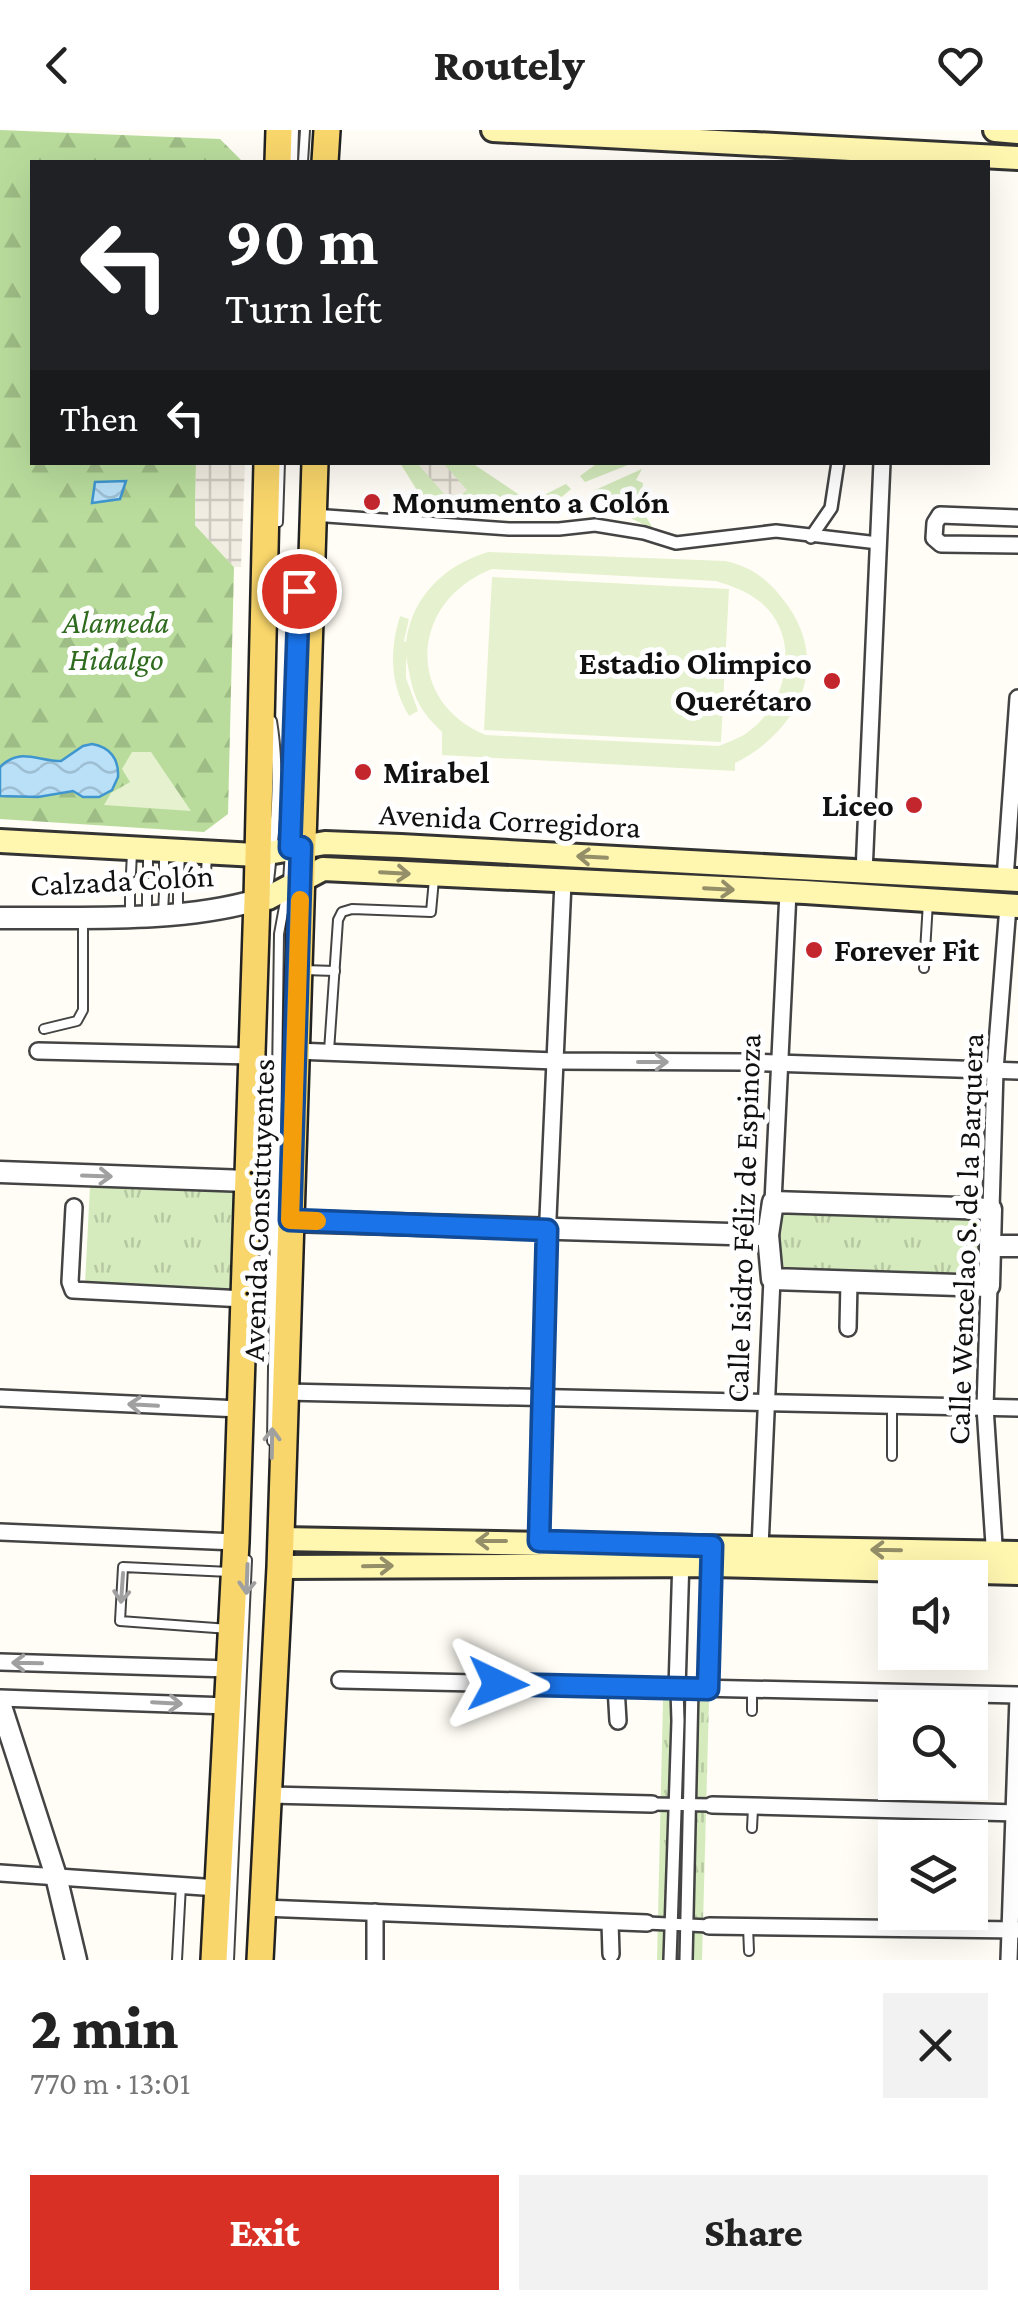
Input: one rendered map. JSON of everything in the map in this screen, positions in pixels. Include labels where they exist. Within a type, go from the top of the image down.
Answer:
[{"type":"main road","points":[[278,160],[279,130]]},
{"type":"main road","points":[[325,160],[327,130]]},
{"type":"main road","points":[[493,130],[770,153],[1018,158]]},
{"type":"main road","points":[[994,130],[1018,132]]},
{"type":"main road","name":"Avenida Constituyentes","points":[[260,1960],[285,1392],[297,970],[278,892],[282,847],[267,465]]},
{"type":"main road","name":"Avenida Constituyentes","points":[[214,1960],[232,1629],[240,1555],[252,1056],[278,892],[313,515],[314,465]]},
{"type":"main road","name":"Avenida Corregidora","points":[[0,841],[177,859],[326,843],[1011,879]]},
{"type":"main road","name":"Avenida Corregidora","points":[[278,892],[323,869],[1013,906]]},
{"type":"main road","points":[[277,1553],[449,1540],[539,1541],[681,1557]]},
{"type":"main road","points":[[713,1556],[760,1547],[1004,1566]]},
{"type":"main road","points":[[277,1553],[449,1565],[713,1556],[1004,1566],[1018,1553]]},
{"type":"street","points":[[811,537],[831,508],[838,465]]},
{"type":"street","points":[[864,872],[882,465]]},
{"type":"street","points":[[313,515],[509,529],[559,530],[595,525],[676,542],[776,532],[878,544]]},
{"type":"street","points":[[1018,518],[940,515],[934,538],[941,544],[1018,545]]},
{"type":"street","points":[[1011,879],[1018,698]]},
{"type":"street","points":[[539,1541],[540,1397],[563,882]]},
{"type":"street","name":"Calzada Colón","points":[[0,918],[83,916],[173,904],[225,910],[278,892]]},
{"type":"street","name":"Calle Isidro Féliz de Espinoza","points":[[760,1547],[772,1279],[768,1235],[773,1202],[788,892]]},
{"type":"street","name":"Calle Wencelao S. de la Barquera","points":[[1004,1566],[986,1407],[995,1070],[1013,906]]},
{"type":"street","points":[[38,1051],[252,1056]]},
{"type":"street","points":[[295,1051],[556,1061],[1018,1070]]},
{"type":"street","points":[[0,1172],[247,1181]]},
{"type":"street","points":[[773,1202],[991,1209]]},
{"type":"street","points":[[74,1208],[70,1282],[73,1290],[244,1299]]},
{"type":"street","points":[[290,1220],[768,1235]]},
{"type":"street","points":[[990,1246],[1018,1246]]},
{"type":"street","points":[[772,1279],[989,1286]]},
{"type":"street","points":[[848,1328],[849,1282]]},
{"type":"street","points":[[285,1392],[1018,1408]]},
{"type":"street","points":[[0,1398],[246,1410]]},
{"type":"street","points":[[0,1532],[240,1555]]},
{"type":"street","points":[[449,1540],[449,1565]]},
{"type":"street","points":[[670,1960],[676,1804],[713,1556]]},
{"type":"street","points":[[681,1557],[692,1689],[686,1960]]},
{"type":"street","points":[[0,1662],[230,1670]]},
{"type":"street","points":[[340,1680],[1018,1696],[1014,1930],[1008,1960]]},
{"type":"street","points":[[616,1687],[618,1720]]},
{"type":"street","points":[[76,1960],[56,1876],[0,1700],[228,1706]]},
{"type":"street","points":[[269,1795],[1016,1813]]},
{"type":"street","points":[[617,1823],[618,1804]]},
{"type":"street","points":[[0,1873],[218,1888]]},
{"type":"street","points":[[263,1908],[709,1926],[1014,1930]]},
{"type":"street","points":[[374,1960],[375,1912]]},
{"type":"street","points":[[610,1922],[610,1954]]},
{"type":"lane","points":[[292,160],[294,130]]},
{"type":"lane","points":[[303,160],[305,130]]},
{"type":"lane","points":[[278,537],[280,465]]},
{"type":"lane","points":[[274,615],[271,712],[282,847]]},
{"type":"lane","points":[[131,874],[177,859]]},
{"type":"lane","points":[[148,874],[177,859]]},
{"type":"lane","points":[[329,1051],[338,920],[342,912],[431,912],[434,875]]},
{"type":"lane","points":[[246,1410],[264,934],[278,892]]},
{"type":"lane","points":[[271,1454],[278,892]]},
{"type":"lane","points":[[130,894],[173,904]]},
{"type":"lane","points":[[924,968],[929,900]]},
{"type":"lane","points":[[44,1029],[77,1021],[83,1010],[83,916]]},
{"type":"lane","points":[[297,970],[335,971]]},
{"type":"lane","points":[[892,1404],[892,1456]]},
{"type":"lane","points":[[266,1628],[277,1553]]},
{"type":"lane","points":[[229,1960],[240,1555],[123,1568],[120,1621],[232,1629]]},
{"type":"lane","points":[[752,1690],[752,1711]]},
{"type":"lane","points":[[752,1828],[753,1806]]},
{"type":"lane","points":[[177,1960],[181,1885]]},
{"type":"lane","points":[[748,1927],[749,1950]]},
{"type":"green space","name":"Alameda Hidalgo","points":[[0,130],[220,139],[241,160],[30,160],[30,465],[196,465],[195,525],[234,567],[228,814],[204,832],[0,819]]},
{"type":"green space","points":[[401,465],[475,465],[530,502],[566,484],[571,489],[544,512],[532,514],[500,503],[461,516],[425,503]]},
{"type":"green space","points":[[595,465],[628,465],[585,482],[580,476]]},
{"type":"green space","points":[[642,469],[636,480],[643,483],[640,507],[654,530],[625,515],[612,513],[593,491]]},
{"type":"green space","points":[[488,552],[725,561],[742,566],[770,584],[797,622],[805,645],[807,669],[802,691],[777,732],[735,763],[735,771],[442,755],[442,732],[416,698],[406,656],[406,678],[418,711],[409,716],[403,704],[393,667],[394,642],[400,616],[409,619],[406,642],[409,625],[423,597],[445,574]],"holes":[[[492,569],[716,581],[759,601],[773,615],[785,649],[781,687],[773,704],[748,732],[719,746],[486,735],[459,719],[441,699],[430,676],[428,651],[433,626],[445,603],[465,584]]]},
{"type":"green space","points":[[492,577],[729,589],[721,742],[484,730]]},
{"type":"green space","points":[[132,752],[151,752],[191,811],[104,805],[111,793],[130,782],[122,769]]},
{"type":"green space","points":[[336,857],[533,864],[530,873],[335,863]]},
{"type":"green space","points":[[90,1186],[234,1188],[233,1291],[85,1284]]},
{"type":"green space","points":[[782,1213],[984,1217],[983,1279],[780,1276],[778,1232]]},
{"type":"green space","points":[[663,1700],[709,1701],[702,1960],[657,1960]]},
{"type":"shaded area","points":[[196,465],[245,465],[241,567],[234,567],[195,525]]},
{"type":"shaded area","points":[[419,465],[445,465],[467,490],[452,503]]},
{"type":"water","points":[[126,481],[120,499],[92,503],[95,482]]},
{"type":"water","points":[[92,744],[104,748],[115,759],[118,777],[112,790],[99,797],[83,797],[73,791],[38,797],[0,796],[0,767],[7,761],[22,756],[61,761]]},
{"type":"slow traffic","points":[[300,900],[290,1220],[317,1221]]},
{"type":"place","name":"Monumento a Colón","points":[[372,502]]},
{"type":"place","name":"Estadio Olimpico Querétaro","points":[[832,681]]},
{"type":"place","name":"Mirabel","points":[[363,772]]},
{"type":"place","name":"Liceo","points":[[914,805]]},
{"type":"place","name":"Forever Fit","points":[[814,950]]},
{"type":"route","points":[[299,591],[290,848],[301,847],[290,1220],[547,1230],[539,1541],[712,1546],[708,1689],[498,1684]]}]
